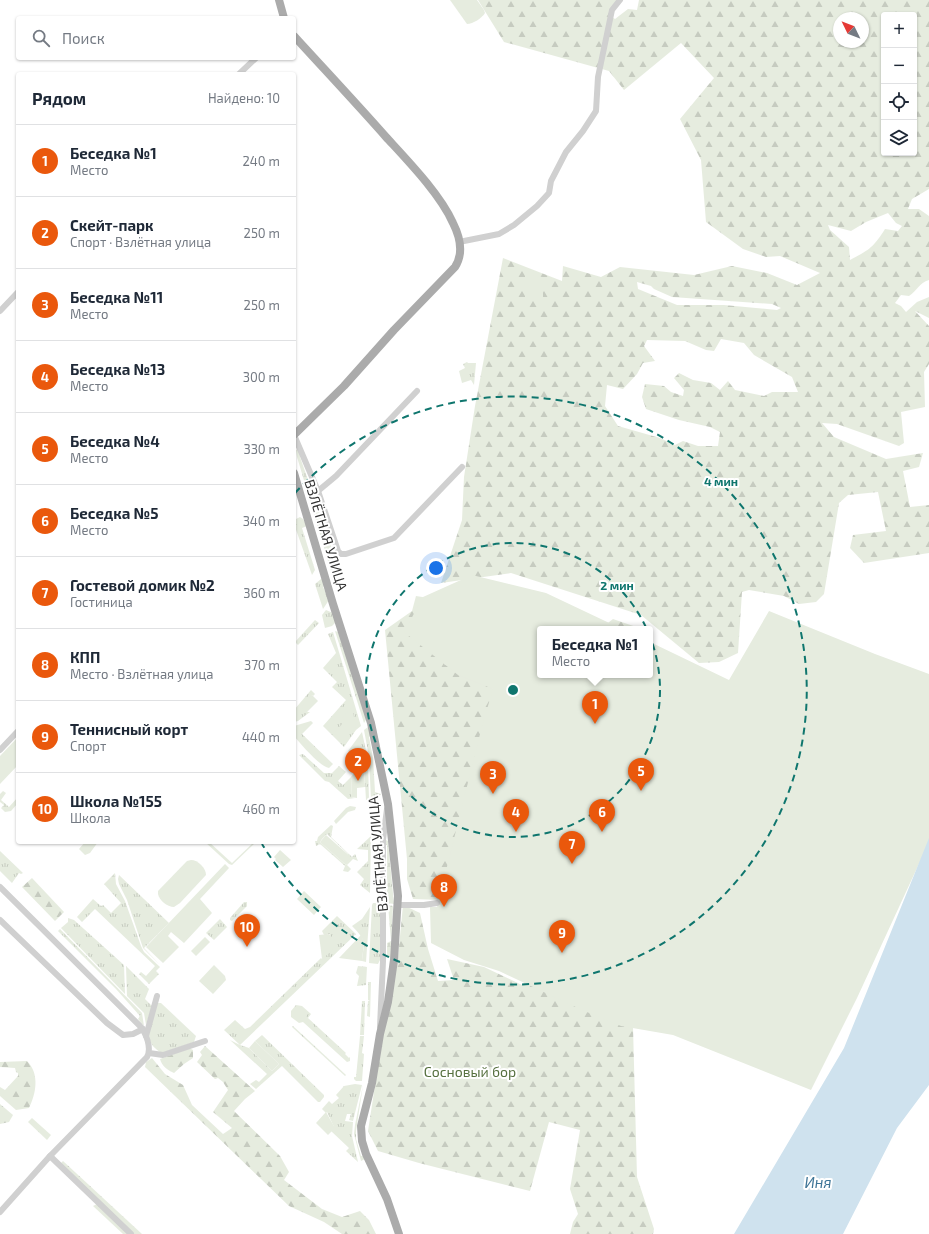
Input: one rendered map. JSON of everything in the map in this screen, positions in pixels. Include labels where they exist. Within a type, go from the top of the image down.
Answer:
[{"type":"main road","points":[[279,0],[283,16]]},
{"type":"main road","points":[[296,38],[402,154],[434,193],[450,217],[460,242],[460,256],[455,267],[394,330],[344,386],[296,433]]},
{"type":"main road","name":"ВЗЛЁТНАЯ УЛИЦА","points":[[296,480],[333,604],[371,723],[388,804],[398,905],[394,960],[388,1002],[380,1034],[372,1085],[361,1126],[361,1133],[366,1154],[387,1199],[399,1234]]},
{"type":"street","points":[[460,242],[498,234],[514,225],[550,193],[551,181],[566,152],[583,131],[596,111],[598,77],[612,10],[620,0]]},
{"type":"street","points":[[241,72],[254,60]]},
{"type":"street","points":[[0,311],[16,294]]},
{"type":"street","points":[[318,491],[336,476],[417,391]]},
{"type":"street","points":[[296,440],[318,491],[338,550],[341,554],[346,554],[394,538],[462,467]]},
{"type":"street","points":[[0,750],[16,733]]},
{"type":"street","points":[[380,1034],[379,1019],[383,960],[383,840],[388,804]]},
{"type":"street","points":[[0,887],[143,1029],[146,1036],[149,1053]]},
{"type":"street","points":[[398,905],[424,905],[437,903]]},
{"type":"street","points":[[0,920],[107,1024],[124,1035],[133,1034],[143,1029]]},
{"type":"street","points":[[146,1036],[157,996]]},
{"type":"street","points":[[149,1053],[162,1055],[205,1041]]},
{"type":"street","points":[[0,1212],[50,1156],[149,1053]]},
{"type":"street","points":[[50,1156],[131,1234]]},
{"type":"green space","points":[[450,0],[477,0],[485,13],[482,17],[472,23],[467,24]]},
{"type":"green space","points":[[478,0],[619,0],[609,15],[615,19],[628,9],[637,10],[639,0],[929,0],[929,189],[912,199],[908,209],[919,209],[929,216],[929,280],[923,283],[909,296],[901,295],[895,303],[901,306],[906,312],[917,302],[929,297],[929,318],[915,311],[929,326],[929,364],[924,372],[925,407],[901,412],[904,443],[899,446],[837,424],[822,423],[834,437],[886,459],[923,453],[919,467],[903,471],[910,507],[929,505],[929,553],[864,563],[850,548],[853,535],[886,531],[878,492],[848,495],[839,503],[824,594],[816,602],[799,604],[784,596],[749,590],[742,592],[738,653],[719,662],[699,663],[641,615],[511,573],[441,583],[462,520],[464,477],[475,406],[503,258],[562,281],[563,266],[601,277],[620,267],[694,275],[732,266],[767,273],[797,285],[820,273],[780,256],[766,257],[743,249],[706,222],[701,160],[680,119],[714,78],[681,43],[624,90],[609,71],[504,42]],"holes":[[[888,213],[896,223],[902,226],[898,231],[885,229],[870,248],[850,260],[849,247],[830,230],[828,225],[851,231],[866,222]],[[637,282],[651,286],[654,289],[672,297],[772,304],[781,308],[777,310],[724,305],[677,305],[638,289]],[[721,339],[744,343],[754,355],[792,377],[798,392],[772,392],[764,396],[735,390],[728,381],[720,390],[711,383],[693,380],[679,373],[674,378],[684,390],[683,396],[671,392],[664,386],[645,384],[642,397],[646,409],[679,420],[710,427],[720,432],[718,446],[698,446],[683,441],[675,445],[660,438],[618,426],[605,406],[607,385],[623,389],[637,374],[643,363],[655,361],[644,346],[647,340],[685,341],[706,350],[714,351]]]},
{"type":"green space","points":[[525,275],[543,277],[543,301],[525,301]]},
{"type":"green space","points":[[467,362],[476,363],[474,385],[471,380],[462,383],[459,371],[465,368],[463,364]]},
{"type":"green space","points":[[298,449],[337,563],[336,582],[334,581],[297,457],[296,450]]},
{"type":"green space","points":[[300,517],[307,526],[302,528],[315,570],[312,575],[296,530],[296,519]]},
{"type":"green space","points":[[472,575],[546,593],[616,626],[537,626],[537,678],[653,678],[653,643],[729,680],[769,611],[929,674],[929,842],[857,998],[811,1090],[673,1035],[621,1026],[582,1010],[499,971],[464,960],[431,943],[430,907],[437,907],[482,726],[493,689],[458,675],[404,632],[423,597]]},
{"type":"green space","points":[[321,579],[325,579],[327,584],[323,587],[327,595],[331,597],[323,609],[315,584]]},
{"type":"green space","points":[[416,596],[447,601],[444,664],[486,681],[498,694],[440,900],[413,899],[407,879],[407,859],[385,630],[412,611]]},
{"type":"green space","points":[[326,610],[333,613],[336,622],[332,626],[325,628],[322,615]]},
{"type":"green space","points":[[613,619],[633,626],[604,626]]},
{"type":"green space","points":[[315,620],[319,623],[298,645],[296,641]]},
{"type":"green space","points":[[335,631],[338,632],[367,718],[364,723]]},
{"type":"green space","points":[[333,632],[361,726],[356,730],[344,747],[323,726],[346,700],[332,687],[337,682],[323,668],[336,653],[328,634]]},
{"type":"green space","points":[[311,690],[315,694],[313,696],[312,695],[307,712],[310,712],[296,722],[296,708]]},
{"type":"green space","points":[[312,695],[318,701],[307,712],[301,707]]},
{"type":"green space","points":[[351,708],[356,727],[343,741],[334,733],[345,721],[342,718]]},
{"type":"green space","points":[[311,721],[313,723],[302,734],[333,764],[329,768],[315,759],[296,738],[296,725]]},
{"type":"green space","points":[[368,727],[373,733],[369,737],[373,758],[375,792],[381,794],[374,800],[371,800],[369,757],[364,730]]},
{"type":"green space","points":[[362,732],[368,760],[369,800],[366,800],[364,767],[357,767],[367,756],[358,748],[352,754],[348,751]]},
{"type":"green space","points":[[16,739],[16,767],[0,784],[0,756]]},
{"type":"green space","points":[[303,754],[324,773],[332,773],[339,766],[346,772],[338,781],[343,785],[352,776],[351,797],[355,798],[348,799],[329,782],[325,781],[299,755]]},
{"type":"green space","points":[[364,766],[365,787],[357,788],[357,798],[351,797],[352,776],[357,767]]},
{"type":"green space","points":[[3,791],[6,793],[1,800],[9,807],[16,799],[16,805],[11,811],[5,812],[1,808],[4,805],[0,802],[0,794]]},
{"type":"green space","points":[[350,806],[356,807],[355,810],[348,812],[336,824],[334,821],[346,808]]},
{"type":"green space","points":[[331,825],[333,826],[331,837],[352,857],[355,854],[358,861],[353,859],[347,865],[351,869],[348,872],[343,871],[345,866],[320,844],[316,846],[315,841],[317,841],[318,837]],"holes":[[[327,834],[348,854],[348,857],[351,858],[346,865],[320,842]]]},
{"type":"green space","points":[[326,835],[352,858],[346,865],[320,842]]},
{"type":"green space","points":[[371,836],[370,893],[360,885],[364,879],[357,872],[368,861],[368,850],[357,849]]},
{"type":"green space","points":[[385,840],[388,841],[394,904],[387,903],[387,845],[383,843]]},
{"type":"green space","points":[[83,844],[97,844],[90,853],[85,855],[79,849]]},
{"type":"green space","points":[[207,844],[211,844],[232,863],[252,844],[254,844],[232,865]]},
{"type":"green space","points":[[280,850],[291,860],[283,867],[275,860],[276,859],[274,857]]},
{"type":"green space","points":[[0,851],[23,873],[19,873],[12,883],[0,871]]},
{"type":"green space","points":[[187,861],[196,861],[201,865],[206,872],[206,875],[180,903],[174,907],[169,906],[160,899],[158,891]]},
{"type":"green space","points":[[225,864],[229,868],[200,899],[212,913],[184,943],[171,932],[168,936],[179,947],[163,963],[146,947]]},
{"type":"green space","points":[[115,873],[116,884],[125,901],[141,946],[144,952],[160,967],[156,971],[159,974],[149,984],[139,974],[141,972],[146,976],[155,966],[95,909],[82,922],[77,917],[93,899],[101,906],[103,905],[111,913],[121,903],[104,884]]},
{"type":"green space","points":[[119,875],[169,923],[144,948],[160,965],[143,948],[127,900],[119,884]]},
{"type":"green space","points":[[32,878],[64,912],[55,921],[22,887]]},
{"type":"green space","points":[[304,891],[321,907],[314,915],[297,899]]},
{"type":"green space","points":[[244,902],[247,902],[247,906],[232,921],[230,920],[230,918]]},
{"type":"green space","points":[[373,903],[376,903],[380,907],[380,960],[378,964],[369,963]]},
{"type":"green space","points":[[388,905],[393,906],[389,989],[390,958],[387,955],[387,943],[391,941]]},
{"type":"green space","name":"Сосновый бор","points":[[403,905],[420,913],[428,949],[438,981],[454,980],[447,959],[484,967],[522,985],[526,981],[633,1027],[637,1177],[654,1229],[653,1234],[570,1234],[573,1222],[578,1214],[570,1189],[580,1130],[549,1122],[530,1191],[378,1151],[368,1131],[387,1008],[398,957]]},
{"type":"green space","points":[[370,907],[366,962],[362,961],[364,946],[362,939],[352,926],[362,919]]},
{"type":"green space","points":[[337,916],[356,934],[240,1045],[224,1030],[235,1020],[245,1029],[250,1027],[321,958],[322,959],[330,934],[324,935],[322,931]]},
{"type":"green space","points":[[68,918],[74,920],[124,965],[125,994],[61,928],[68,922]]},
{"type":"green space","points":[[220,919],[227,927],[214,940],[206,933]]},
{"type":"green space","points":[[60,929],[142,1013],[144,1026],[138,1019],[140,1016],[116,989],[58,931]]},
{"type":"green space","points":[[329,934],[336,942],[330,952],[322,959],[319,935]]},
{"type":"green space","points":[[361,935],[364,942],[362,961],[339,958]]},
{"type":"green space","points":[[205,937],[210,942],[196,956],[191,951]]},
{"type":"green space","points":[[214,965],[225,976],[226,980],[213,994],[199,981]]},
{"type":"green space","points":[[126,966],[149,989],[145,999],[152,1006],[146,1025],[144,1013],[127,996]]},
{"type":"green space","points":[[358,966],[367,967],[366,985],[357,986],[359,976],[356,973]]},
{"type":"green space","points":[[368,982],[371,982],[370,1017],[367,1016],[368,1001],[370,1000],[368,1000]]},
{"type":"green space","points":[[362,1001],[365,1001],[364,1035],[360,1035]]},
{"type":"green space","points":[[157,1003],[161,1003],[196,1036],[194,1042],[162,1053],[154,1048],[149,1034]]},
{"type":"green space","points":[[296,1005],[302,1006],[311,1014],[308,1018],[346,1053],[345,1054],[349,1058],[350,1057],[350,1061],[347,1062],[303,1022],[299,1023],[291,1017],[291,1011]]},
{"type":"green space","points":[[296,1006],[301,1006],[308,1013],[306,1018],[299,1022],[292,1015],[292,1011]]},
{"type":"green space","points":[[293,1026],[346,1075],[345,1076],[292,1027]]},
{"type":"green space","points":[[262,1035],[324,1095],[324,1097],[320,1102],[318,1102],[282,1066],[256,1089],[250,1084],[256,1080],[259,1082],[267,1074],[230,1040],[249,1048],[272,1071],[279,1064],[255,1041]]},
{"type":"green space","points":[[360,1036],[364,1036],[362,1053],[364,1054],[362,1081],[356,1081],[354,1077],[356,1077]]},
{"type":"green space","points":[[255,1041],[279,1064],[272,1071],[249,1048]]},
{"type":"green space","points":[[205,1046],[255,1091],[234,1111],[280,1156],[289,1172],[284,1180],[322,1209],[342,1217],[360,1211],[369,1220],[376,1234],[342,1234],[324,1222],[289,1206],[145,1067],[146,1062],[152,1058],[165,1074],[183,1085],[192,1105],[223,1134],[232,1128],[213,1112],[228,1090],[223,1082],[218,1078],[215,1079],[197,1062],[202,1055],[200,1052]]},
{"type":"green space","points":[[189,1048],[193,1050],[193,1058],[174,1073],[163,1066],[160,1059]]},
{"type":"green space","points":[[27,1061],[34,1072],[36,1084],[35,1090],[29,1108],[16,1110],[0,1096],[0,1087],[5,1090],[18,1076],[18,1073],[16,1072],[15,1068],[0,1067],[0,1062]]},
{"type":"green space","points":[[355,1084],[362,1085],[353,1121],[349,1120],[351,1114],[347,1114],[345,1121],[353,1122],[352,1136],[358,1162],[346,1151],[349,1148],[331,1131],[334,1127],[327,1112],[326,1113],[322,1109],[329,1101],[332,1104],[339,1098],[336,1095],[344,1086]]},
{"type":"green space","points":[[363,1085],[356,1131],[356,1139],[361,1156],[366,1156],[365,1159],[361,1161],[354,1134]]},
{"type":"green space","points":[[0,1104],[13,1115],[9,1122],[0,1124]]},
{"type":"green space","points":[[326,1112],[335,1128],[328,1135],[316,1123]]},
{"type":"green space","points":[[32,1118],[51,1135],[47,1140],[28,1122]]},
{"type":"green space","points":[[63,1161],[142,1234],[133,1234],[60,1164]]},
{"type":"green space","points":[[97,1204],[128,1234],[123,1234],[93,1206]]},
{"type":"water","name":"Иня","points":[[929,838],[929,1085],[897,1128],[843,1234],[734,1234],[844,1048]]},
{"type":"place","name":"Беседка №1","points":[[595,724]]},
{"type":"place","name":"Скейт-парк","points":[[358,781]]},
{"type":"place","name":"Беседка №4","points":[[641,791]]},
{"type":"place","name":"Беседка №11","points":[[493,794]]},
{"type":"place","name":"Беседка №13","points":[[516,832]]},
{"type":"place","name":"Беседка №5","points":[[602,832]]},
{"type":"place","name":"Гостевой домик №2","points":[[572,864]]},
{"type":"place","name":"КПП","points":[[444,907]]},
{"type":"place","name":"Школа №155","points":[[247,947]]},
{"type":"place","name":"Теннисный корт","points":[[562,953]]}]
